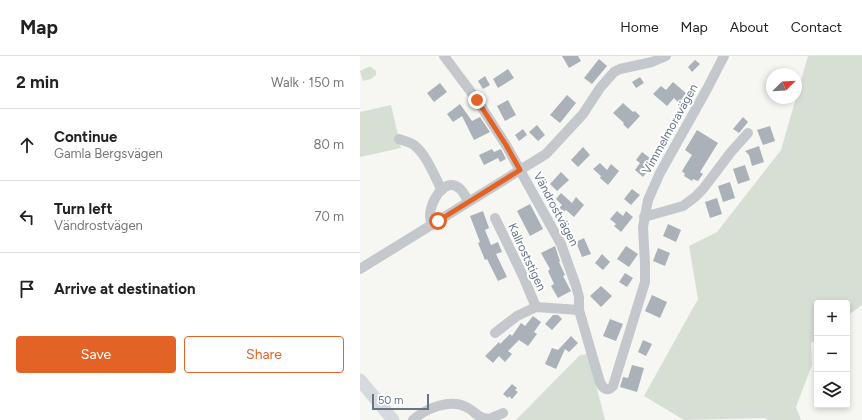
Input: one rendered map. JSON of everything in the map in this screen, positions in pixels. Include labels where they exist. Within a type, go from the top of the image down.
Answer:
[{"type":"main road","points":[[360,380],[393,420]]},
{"type":"street","name":"Vändrostvägen","points":[[444,56],[477,100],[506,145],[561,244],[576,286],[579,297],[579,310],[601,386],[607,390]]},
{"type":"street","points":[[360,269],[550,151],[583,114],[600,88],[614,72],[620,69],[652,62],[666,56]]},
{"type":"street","name":"Vimmelmoravägen","points":[[607,390],[613,386],[645,282],[646,264],[643,238],[644,217],[648,200],[660,173],[711,84],[724,56]]},
{"type":"street","points":[[644,217],[683,206],[695,197],[748,133]]},
{"type":"street","points":[[399,140],[408,142],[415,146],[425,159],[442,190]]},
{"type":"street","points":[[432,225],[430,215],[432,205],[435,198],[445,187],[452,185],[459,188],[468,201]]},
{"type":"street","name":"Kallroststigen","points":[[495,218],[536,307]]},
{"type":"street","name":"Kallroststigen","points":[[495,333],[517,316],[536,307],[579,310]]},
{"type":"street","points":[[413,420],[423,412],[447,405],[459,404],[469,408],[477,416],[489,419],[503,413]]},
{"type":"shaded area","points":[[808,56],[862,56],[862,305],[850,314],[850,300],[814,300],[814,341],[811,343],[812,365],[796,407],[801,420],[768,420],[765,418],[684,420],[644,396],[698,299],[689,246],[717,232],[781,150],[794,104],[802,104],[802,77]]},
{"type":"shaded area","points":[[371,67],[376,71],[376,75],[371,79],[363,81],[360,71]]},
{"type":"shaded area","points":[[391,105],[401,148],[360,157],[360,112]]},
{"type":"shaded area","points":[[588,354],[605,420],[516,420],[580,355]]},
{"type":"building","points":[[562,56],[578,56],[581,61],[569,68]]},
{"type":"building","points":[[599,59],[607,66],[592,84],[584,78]]},
{"type":"building","points":[[695,60],[700,64],[692,72],[688,67]]},
{"type":"building","points":[[508,69],[514,78],[498,88],[493,79]]},
{"type":"building","points":[[485,76],[490,85],[483,89],[478,81]]},
{"type":"building","points":[[640,77],[644,83],[636,88],[632,82]]},
{"type":"building","points":[[673,82],[687,94],[679,103],[674,98],[667,106],[653,94],[661,86],[666,90]]},
{"type":"building","points":[[440,83],[447,92],[434,102],[427,93]]},
{"type":"building","points":[[567,95],[576,103],[560,123],[550,115]]},
{"type":"building","points":[[508,100],[516,115],[505,121],[497,106]]},
{"type":"building","points":[[623,103],[640,116],[628,129],[613,113]]},
{"type":"building","points":[[460,104],[472,121],[480,117],[490,132],[474,140],[462,116],[453,122],[447,114]]},
{"type":"building","points":[[743,117],[748,122],[739,133],[733,129]]},
{"type":"building","points":[[537,125],[545,135],[538,141],[529,132]]},
{"type":"building","points":[[770,126],[775,141],[763,145],[757,130]]},
{"type":"building","points":[[523,129],[527,135],[519,141],[515,135]]},
{"type":"building","points":[[697,130],[718,143],[700,172],[703,174],[698,181],[693,179],[692,181],[684,176],[685,174],[682,171],[692,155],[685,150]]},
{"type":"building","points":[[759,146],[764,162],[752,166],[749,155],[745,151]]},
{"type":"building","points":[[583,147],[590,155],[578,167],[571,160]]},
{"type":"building","points":[[492,149],[494,152],[501,149],[506,159],[500,162],[498,158],[484,165],[479,155]]},
{"type":"building","points":[[642,152],[655,162],[643,177],[635,170],[640,163],[636,160]]},
{"type":"building","points":[[600,163],[607,170],[611,164],[619,171],[608,185],[593,169]]},
{"type":"building","points":[[745,165],[750,180],[738,184],[733,169]]},
{"type":"building","points":[[561,172],[569,180],[557,191],[550,184]]},
{"type":"building","points":[[730,182],[735,198],[723,202],[718,186]]},
{"type":"building","points":[[632,189],[640,195],[631,205],[624,199]]},
{"type":"building","points":[[561,193],[572,203],[576,197],[584,205],[574,217],[566,210],[563,212],[559,208],[562,205],[556,199]]},
{"type":"building","points":[[717,198],[722,214],[710,218],[705,202]]},
{"type":"building","points":[[530,204],[543,229],[530,236],[517,211]]},
{"type":"building","points":[[483,211],[489,228],[485,230],[491,245],[498,242],[502,252],[496,254],[507,277],[498,281],[487,259],[485,260],[470,216]]},
{"type":"building","points":[[617,211],[623,216],[626,211],[633,217],[621,232],[614,226],[616,224],[610,219]]},
{"type":"building","points":[[668,224],[681,230],[676,242],[663,236]]},
{"type":"building","points":[[584,238],[591,254],[582,257],[576,242]]},
{"type":"building","points":[[555,246],[560,261],[559,262],[565,275],[563,276],[571,291],[558,298],[551,286],[554,284],[548,271],[550,269],[541,253]]},
{"type":"building","points":[[626,246],[638,254],[629,267],[617,259]]},
{"type":"building","points":[[658,248],[670,253],[665,266],[653,261]]},
{"type":"building","points":[[602,254],[610,262],[603,270],[595,263]]},
{"type":"building","points":[[625,273],[633,278],[627,287],[619,282]]},
{"type":"building","points":[[601,286],[612,296],[601,307],[590,296]]},
{"type":"building","points":[[652,295],[667,302],[660,318],[645,311]]},
{"type":"building","points":[[553,315],[558,315],[562,319],[552,330],[545,324]]},
{"type":"building","points":[[533,316],[541,322],[534,332],[537,334],[528,346],[519,340],[508,351],[512,354],[505,362],[499,356],[493,363],[485,356],[499,342],[500,344],[510,334],[512,336],[521,323],[525,326]]},
{"type":"building","points":[[610,319],[623,324],[616,341],[603,336]]},
{"type":"building","points":[[571,336],[578,343],[569,352],[565,349],[556,369],[545,364],[552,348],[558,350]]},
{"type":"building","points":[[643,340],[652,344],[646,356],[638,352]]},
{"type":"building","points":[[632,365],[644,368],[637,392],[620,387],[623,377],[628,378]]},
{"type":"building","points":[[512,384],[517,388],[515,390],[518,392],[512,399],[503,394]]},
{"type":"route","points":[[438,221],[520,170],[477,100]]}]
